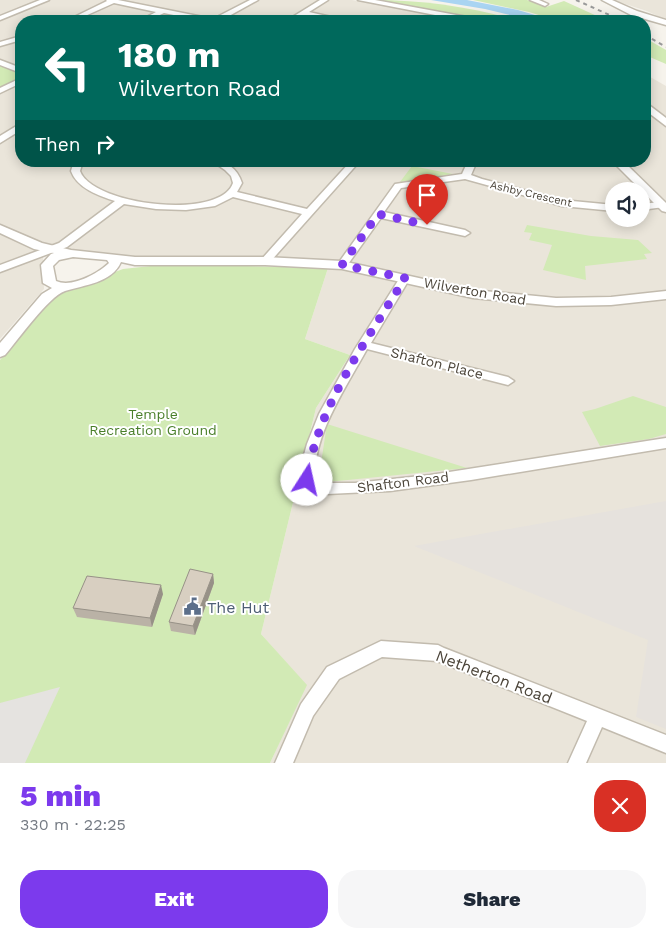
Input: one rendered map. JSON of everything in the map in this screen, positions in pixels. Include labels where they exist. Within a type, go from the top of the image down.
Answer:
[{"type":"street","points":[[0,18],[46,0]]},
{"type":"street","points":[[82,15],[113,0],[182,15]]},
{"type":"street","points":[[238,0],[252,1]]},
{"type":"street","points":[[300,15],[324,0]]},
{"type":"street","points":[[362,0],[429,15]]},
{"type":"street","points":[[533,0],[545,4]]},
{"type":"street","points":[[606,0],[640,15]]},
{"type":"street","points":[[226,15],[252,1]]},
{"type":"street","points":[[154,15],[162,11]]},
{"type":"street","points":[[303,13],[314,15]]},
{"type":"street","points":[[651,18],[666,23]]},
{"type":"street","points":[[0,44],[15,40]]},
{"type":"street","points":[[0,62],[15,68]]},
{"type":"street","points":[[0,91],[15,83]]},
{"type":"street","points":[[651,111],[666,123]]},
{"type":"street","points":[[0,140],[15,131]]},
{"type":"street","points":[[77,167],[75,171],[82,180],[97,190],[122,200],[164,206],[200,206],[219,201],[232,194],[238,184],[237,177],[227,167]]},
{"type":"street","points":[[265,261],[350,167]]},
{"type":"street","points":[[342,265],[398,186],[466,176],[470,167]]},
{"type":"street","points":[[623,167],[664,207]]},
{"type":"street","name":"Ashby Crescent","points":[[466,176],[562,203],[605,207]]},
{"type":"street","points":[[232,194],[309,213]]},
{"type":"street","points":[[0,269],[46,253],[122,200]]},
{"type":"street","points":[[650,206],[664,207]]},
{"type":"street","points":[[378,214],[465,233]]},
{"type":"street","points":[[0,229],[55,257],[70,253],[112,263]]},
{"type":"street","points":[[0,352],[53,289],[46,253]]},
{"type":"street","name":"Wilverton Road","points":[[53,289],[70,287],[112,263],[135,261],[265,261],[342,265],[473,294],[556,302],[611,301],[666,295]]},
{"type":"street","name":"Shafton Road","points":[[405,278],[323,418],[314,444],[307,480],[314,487],[351,488],[397,484],[501,470],[666,443]]},
{"type":"street","name":"Shafton Place","points":[[365,345],[508,381]]},
{"type":"street","name":"Netherton Road","points":[[284,763],[307,710],[333,673],[380,649],[438,653],[666,744]]},
{"type":"street","points":[[577,763],[597,718]]},
{"type":"shaded area","points":[[0,0],[352,0],[433,15],[15,15],[15,167],[651,167],[651,77],[666,86],[666,763],[270,763],[306,685],[261,634],[316,408],[350,355],[305,339],[328,268],[169,264],[80,251],[43,255],[44,289],[0,339]]},
{"type":"shaded area","points":[[613,0],[666,0],[666,20],[647,11]]},
{"type":"shaded area","points":[[666,501],[666,729],[636,717],[648,640],[414,546]]},
{"type":"shaded area","points":[[60,687],[25,763],[0,763],[0,703]]},
{"type":"green space","points":[[374,0],[411,1],[447,5],[495,15],[456,15]]},
{"type":"green space","points":[[473,0],[527,0],[546,7],[564,1],[595,15],[539,15]]},
{"type":"green space","points":[[651,41],[666,50],[666,64],[651,58]]},
{"type":"green space","points":[[0,65],[15,72],[15,80],[0,88]]},
{"type":"green space","points":[[411,167],[453,174],[400,182]]},
{"type":"green space","points":[[527,225],[591,236],[638,240],[652,253],[644,254],[647,259],[585,266],[586,280],[543,270],[552,245],[529,240],[532,233],[524,232]]},
{"type":"green space","name":"Temple Recreation Ground","points":[[169,264],[328,268],[305,339],[350,355],[316,408],[261,634],[307,685],[270,763],[0,763],[0,360],[58,293],[123,269]]},
{"type":"green space","points":[[633,396],[666,407],[666,434],[649,439],[600,446],[582,412]]},
{"type":"green space","points":[[327,424],[467,468],[318,483]]},
{"type":"water","points":[[431,0],[467,0],[535,15],[510,15]]},
{"type":"building","name":"The Hut","points":[[190,569],[213,574],[193,626],[169,622]]},
{"type":"building","points":[[87,576],[161,585],[150,618],[73,608]]},
{"type":"railway","points":[[576,0],[610,15]]},
{"type":"railway","points":[[651,38],[666,47]]},
{"type":"place","name":"The Hut","points":[[193,607]]},
{"type":"route","points":[[307,480],[314,444],[323,418],[405,278],[342,265],[378,214],[427,225]]}]
